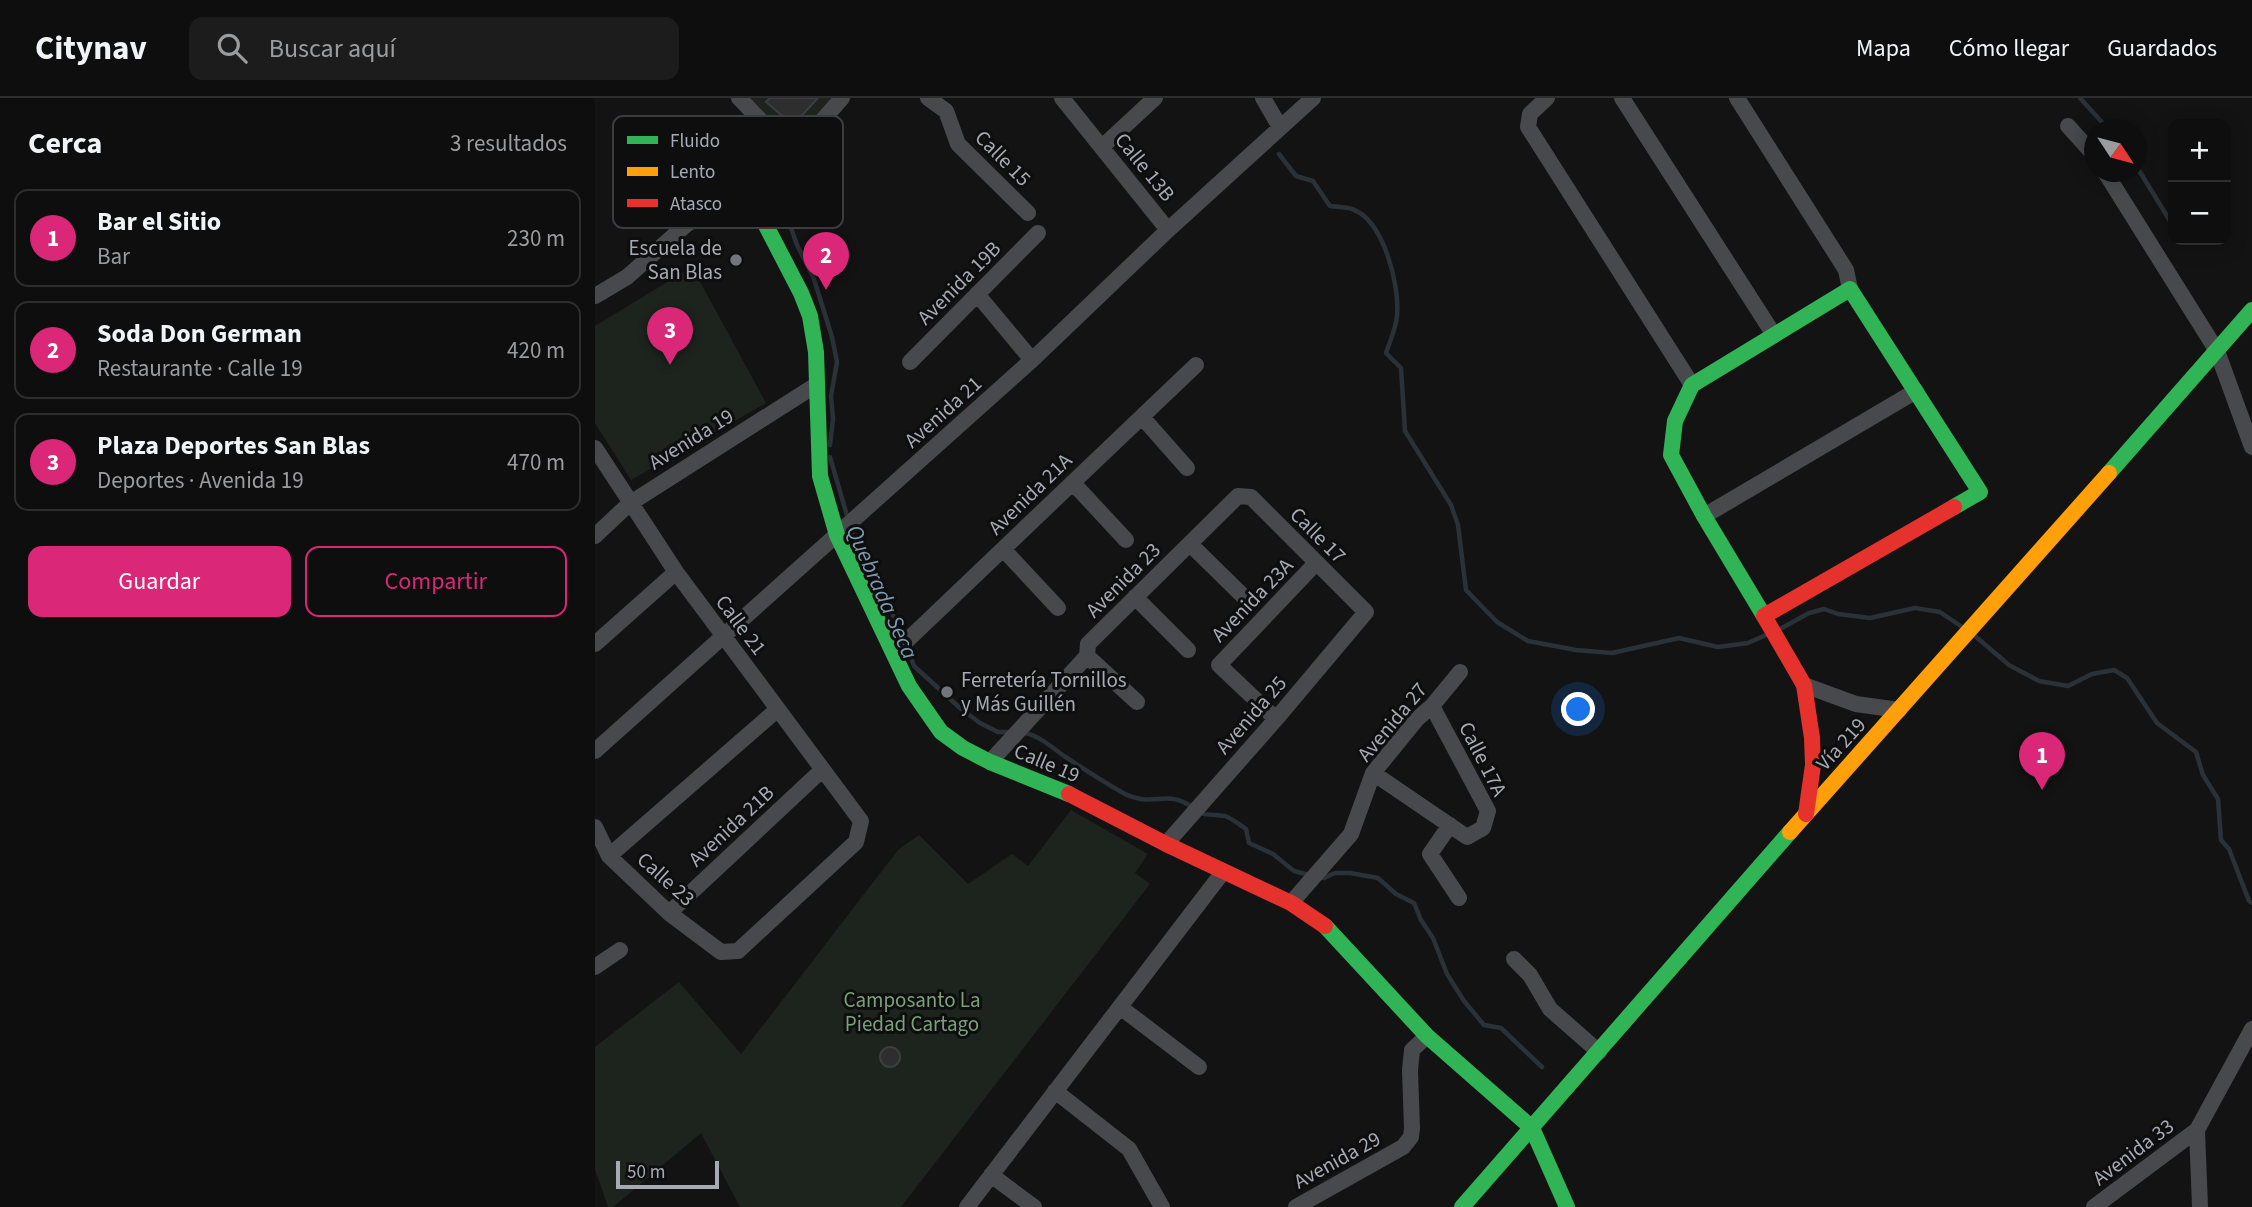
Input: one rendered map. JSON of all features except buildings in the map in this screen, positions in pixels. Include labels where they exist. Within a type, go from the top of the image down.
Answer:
[{"type":"street","points":[[739,98],[756,116]]},
{"type":"street","points":[[826,116],[842,98]]},
{"type":"street","name":"Calle 15","points":[[929,98],[946,111],[958,144],[1028,213]]},
{"type":"street","name":"Calle 13B","points":[[1062,98],[1168,230]]},
{"type":"street","points":[[1102,147],[1155,98]]},
{"type":"street","points":[[1263,98],[1280,127]]},
{"type":"street","name":"Avenida 21","points":[[595,751],[1032,360],[1168,230],[1313,98]]},
{"type":"street","points":[[1547,98],[1530,114],[1528,127],[1692,385]]},
{"type":"street","points":[[1622,98],[1774,335]]},
{"type":"street","points":[[1737,98],[1846,270],[1850,289],[1980,492],[1764,616]]},
{"type":"street","points":[[2068,126],[2084,144]]},
{"type":"street","points":[[2111,182],[2217,351],[2252,447]]},
{"type":"street","points":[[595,296],[627,277],[682,228]]},
{"type":"street","name":"Calle 19","points":[[767,228],[810,316],[816,352],[820,476],[837,535],[909,686],[941,732],[963,748],[990,762],[1087,802],[1166,844],[1291,903],[1329,929],[1427,1036],[1532,1128],[1567,1207]]},
{"type":"street","name":"Avenida 19B","points":[[910,362],[1038,233]]},
{"type":"street","points":[[1807,814],[1813,765],[1804,685],[1671,455],[1675,421],[1692,385],[1850,289]]},
{"type":"street","points":[[978,294],[1032,360]]},
{"type":"street","name":"Vía 219","points":[[1462,1207],[2252,310]]},
{"type":"street","name":"Avenida 21A","points":[[894,653],[1196,365]]},
{"type":"street","name":"Avenida 19","points":[[595,536],[629,504],[816,385]]},
{"type":"street","points":[[1704,516],[1916,391]]},
{"type":"street","points":[[1142,417],[1187,468]]},
{"type":"street","name":"Calle 21","points":[[595,448],[629,504],[676,572],[862,821],[856,842],[738,951],[721,952]]},
{"type":"street","points":[[1073,483],[1126,540]]},
{"type":"street","name":"Avenida 23","points":[[990,762],[1087,656],[1088,644],[1238,496]]},
{"type":"street","name":"Calle 17","points":[[1238,496],[1251,497],[1366,612]]},
{"type":"street","points":[[1189,544],[1244,597]]},
{"type":"street","points":[[1003,549],[1058,608]]},
{"type":"street","name":"Avenida 23A","points":[[1276,719],[1219,665],[1316,564]]},
{"type":"street","points":[[595,644],[676,572]]},
{"type":"street","points":[[1135,597],[1188,650]]},
{"type":"street","name":"Avenida 25","points":[[1166,844],[1366,612]]},
{"type":"street","points":[[1087,656],[1137,702]]},
{"type":"street","name":"Avenida 27","points":[[1291,903],[1352,834],[1373,773],[1417,719],[1460,673]]},
{"type":"street","points":[[1804,685],[1856,704],[1899,710]]},
{"type":"street","name":"Calle 17A","points":[[1373,773],[1467,837],[1483,828],[1488,811],[1432,706]]},
{"type":"street","points":[[608,856],[778,709]]},
{"type":"street","name":"Avenida 21B","points":[[669,913],[822,770]]},
{"type":"street","points":[[1450,825],[1430,854],[1459,898]]},
{"type":"street","name":"Calle 23","points":[[595,827],[608,856],[669,913],[721,952]]},
{"type":"street","points":[[967,1207],[1223,872]]},
{"type":"street","points":[[595,967],[620,950]]},
{"type":"street","points":[[1514,959],[1530,975],[1550,1009],[1599,1052]]},
{"type":"street","points":[[1120,1007],[1199,1068]]},
{"type":"street","points":[[2200,1207],[2197,1130],[2252,1029]]},
{"type":"street","name":"Avenida 29","points":[[1296,1207],[1403,1147],[1411,1137],[1412,1050],[1427,1036]]},
{"type":"street","points":[[1055,1091],[1129,1149],[1162,1207]]},
{"type":"street","name":"Avenida 33","points":[[2094,1207],[2197,1130]]},
{"type":"street","points":[[991,1175],[1034,1207]]},
{"type":"green space","points":[[747,98],[770,98],[767,103],[782,116],[765,116]]},
{"type":"green space","points":[[818,98],[832,98],[817,116],[801,116]]},
{"type":"green space","points":[[692,267],[766,403],[631,480],[595,423],[595,326]]},
{"type":"green space","name":"Camposanto La Piedad Cartago","points":[[1071,810],[1148,854],[1135,873],[1150,884],[901,1207],[740,1207],[701,1133],[613,1207],[608,1207],[595,1169],[595,1047],[679,982],[741,1054],[898,850],[919,835],[968,884],[1012,854],[1028,866]]},
{"type":"waterway","points":[[2080,98],[2099,119]]},
{"type":"waterway","points":[[1279,154],[1296,176],[1313,181],[1330,206],[1352,209],[1363,216],[1373,226],[1388,255],[1396,288],[1397,316],[1386,353],[1401,368],[1405,431],[1451,505],[1458,525],[1466,590],[1497,622],[1528,641],[1576,650],[1612,653],[1679,638],[1718,647],[1748,643],[1766,635]]},
{"type":"waterway","points":[[2146,182],[2168,218]]},
{"type":"waterway","name":"Quebrada Seca","points":[[791,228],[814,279],[837,362],[831,396],[833,419],[830,445]]},
{"type":"waterway","name":"Quebrada Seca","points":[[830,457],[848,519]]},
{"type":"waterway","name":"Quebrada Seca","points":[[851,527],[853,537],[884,593],[903,640]]},
{"type":"waterway","points":[[1780,629],[1809,613],[1824,609],[1838,614],[1870,618],[1915,608],[1940,612],[1962,627]]},
{"type":"waterway","points":[[1975,636],[2009,665],[2039,681],[2068,686],[2092,674],[2114,670],[2127,678],[2157,723],[2196,752],[2203,775],[2218,799],[2221,840],[2229,849],[2252,903]]},
{"type":"waterway","name":"Quebrada Seca","points":[[907,648],[914,666],[960,708],[998,732],[1013,732]]},
{"type":"waterway","name":"Quebrada Seca","points":[[1021,732],[1039,738],[1125,794],[1144,799],[1176,799],[1193,808]]},
{"type":"waterway","name":"Quebrada Seca","points":[[1200,813],[1222,815],[1231,819],[1246,829],[1249,843],[1273,854],[1294,871],[1309,875]]},
{"type":"waterway","name":"Quebrada Seca","points":[[1318,876],[1324,878],[1335,873],[1350,873],[1378,878],[1396,894],[1414,903],[1433,938],[1447,974],[1464,1001],[1484,1025],[1501,1028],[1542,1067]]},
{"type":"traffic: fast","points":[[767,228],[810,316],[816,352],[820,476],[837,535],[909,686],[941,732],[963,748],[1069,794]]},
{"type":"traffic: fast","points":[[1764,616],[1671,455],[1675,421],[1692,385],[1850,289],[1980,492],[1954,507]]},
{"type":"traffic: fast","points":[[2109,473],[2252,310]]},
{"type":"traffic: fast","points":[[1462,1207],[1790,832]]},
{"type":"traffic: fast","points":[[1325,926],[1427,1036],[1532,1128],[1567,1207]]},
{"type":"traffic: slow","points":[[1790,832],[2109,473]]},
{"type":"traffic: jam","points":[[1806,814],[1813,765],[1804,685],[1764,616],[1954,507]]},
{"type":"traffic: jam","points":[[1069,794],[1166,844],[1291,903],[1325,926]]},
{"type":"place","name":"Escuela de San Blas","points":[[736,260]]},
{"type":"place","name":"Soda Don German","points":[[826,290]]},
{"type":"place","name":"Plaza Deportes San Blas","points":[[670,365]]},
{"type":"place","name":"Ferretería Tornillos y Más Guillén","points":[[947,692]]},
{"type":"place","name":"Bar el Sitio","points":[[2042,790]]}]
